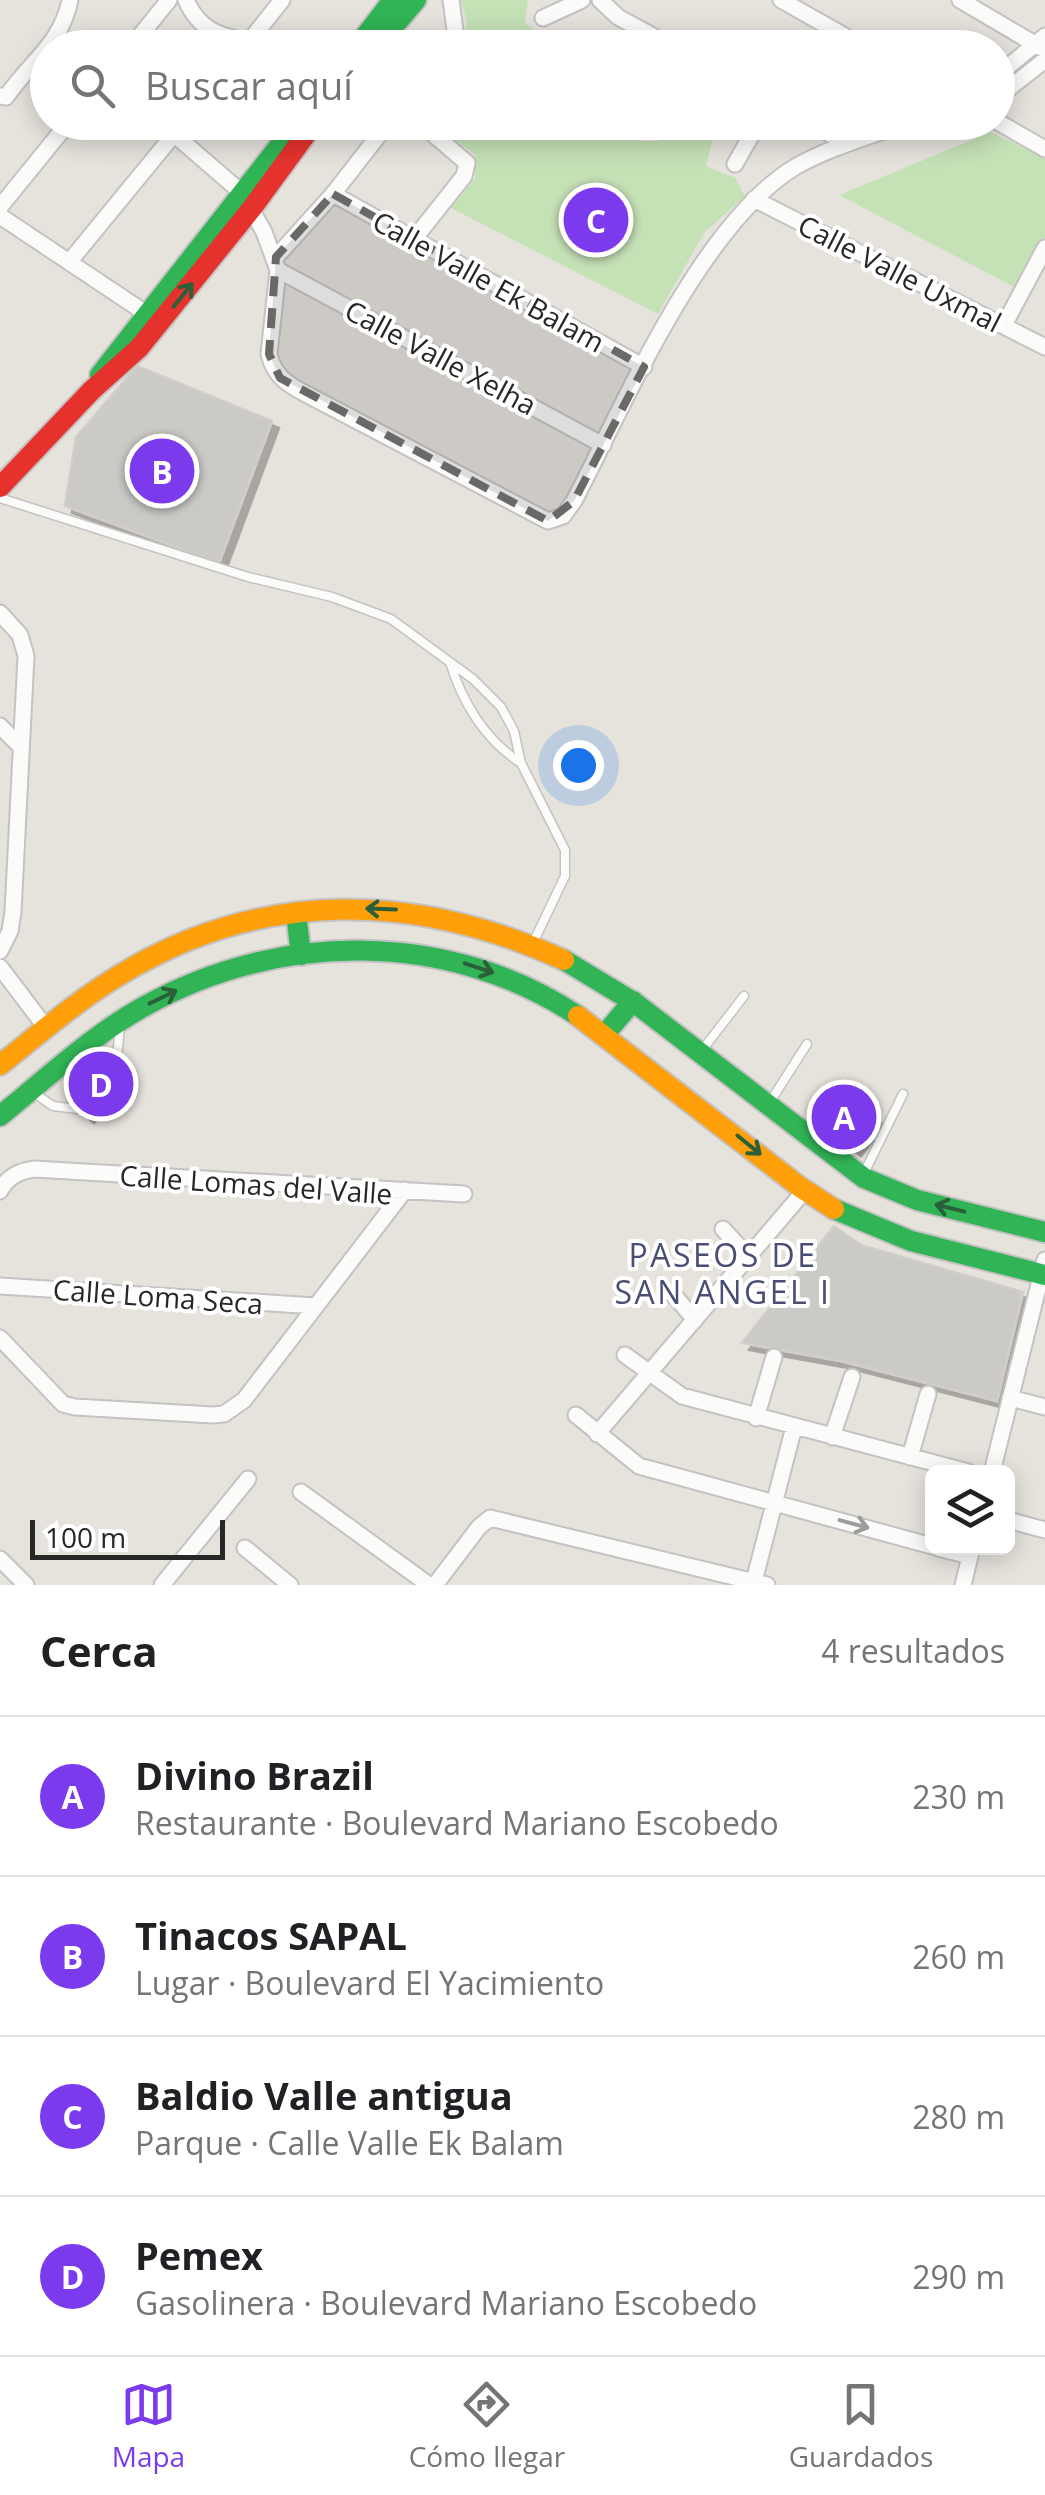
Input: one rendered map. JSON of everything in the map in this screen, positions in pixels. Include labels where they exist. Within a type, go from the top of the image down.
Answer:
[{"type":"street","points":[[63,30],[70,0]]},
{"type":"street","points":[[145,30],[169,0]]},
{"type":"street","points":[[186,0],[209,30]]},
{"type":"street","points":[[370,30],[393,0]]},
{"type":"street","points":[[390,30],[416,0]]},
{"type":"street","points":[[451,0],[455,30]]},
{"type":"street","points":[[544,18],[582,0]]},
{"type":"street","points":[[600,0],[618,17],[642,30]]},
{"type":"street","points":[[782,0],[834,30]]},
{"type":"street","points":[[257,30],[278,2]]},
{"type":"street","points":[[966,2],[1042,43],[1015,63]]},
{"type":"street","points":[[1015,84],[1045,60]]},
{"type":"street","points":[[3,97],[30,64]]},
{"type":"street","points":[[1015,132],[1045,150]]},
{"type":"street","points":[[0,207],[54,140]]},
{"type":"street","points":[[70,261],[169,140]]},
{"type":"street","points":[[190,140],[247,201],[277,264],[270,335],[272,368],[280,378],[548,520],[556,520],[568,511],[702,263],[754,199],[796,167],[857,140]]},
{"type":"street","points":[[247,201],[286,140]]},
{"type":"street","points":[[0,487],[92,390],[124,364],[153,318],[299,140]]},
{"type":"street","points":[[277,264],[375,140]]},
{"type":"street","points":[[414,239],[464,176],[467,163],[440,140]]},
{"type":"street","points":[[735,164],[749,140]]},
{"type":"street","points":[[839,140],[846,144]]},
{"type":"street","name":"Calle Valle Ek Balam","points":[[333,194],[644,367]]},
{"type":"street","name":"Calle Valle Uxmal","points":[[754,199],[1045,347]]},
{"type":"street","points":[[0,216],[153,318]]},
{"type":"street","points":[[1004,325],[1045,248]]},
{"type":"street","name":"Calle Valle Xelha","points":[[277,264],[603,444]]},
{"type":"street","points":[[0,613],[25,644],[10,930],[0,950]]},
{"type":"street","points":[[0,726],[21,746]]},
{"type":"street","points":[[0,845],[15,860]]},
{"type":"street","points":[[0,1065],[124,972],[208,934],[296,913],[388,909],[438,914],[533,943],[590,973],[633,1001],[862,1177],[909,1197],[1045,1232]]},
{"type":"street","points":[[296,913],[301,955]]},
{"type":"street","points":[[0,1116],[120,1023],[170,994],[222,972],[301,955],[386,950],[474,965],[518,982],[565,1007],[835,1210],[937,1247],[1044,1269],[994,1465]]},
{"type":"street","points":[[0,967],[47,1029]]},
{"type":"street","points":[[604,1034],[633,1001]]},
{"type":"street","name":"Calle Lomas del Valle","points":[[0,1189],[21,1171],[34,1169],[406,1190]]},
{"type":"street","points":[[598,1434],[806,1189]]},
{"type":"street","points":[[406,1190],[464,1194]]},
{"type":"street","name":"Calle Lomas del Valle","points":[[0,1338],[63,1404],[88,1409],[224,1414],[244,1400],[406,1190]]},
{"type":"street","points":[[723,1230],[747,1255]]},
{"type":"street","name":"Calle Loma Seca","points":[[0,1286],[316,1306]]},
{"type":"street","points":[[673,1294],[695,1320]]},
{"type":"street","points":[[625,1355],[682,1396],[941,1465]]},
{"type":"street","points":[[756,1418],[774,1357]]},
{"type":"street","points":[[832,1437],[852,1377]]},
{"type":"street","points":[[910,1457],[928,1394]]},
{"type":"street","points":[[1010,1398],[1045,1407]]},
{"type":"street","points":[[576,1415],[640,1466],[925,1544]]},
{"type":"street","points":[[301,1492],[432,1585],[490,1518],[758,1584],[794,1427]]},
{"type":"street","points":[[162,1585],[248,1479]]},
{"type":"street","points":[[1015,1522],[1045,1530]]},
{"type":"street","points":[[245,1548],[290,1585]]},
{"type":"street","points":[[963,1585],[970,1555]]},
{"type":"street","points":[[0,1559],[26,1585]]},
{"type":"lane","points":[[0,498],[248,577],[332,597],[391,619],[450,662],[501,706],[514,731],[521,763],[565,850],[565,876],[533,943]]},
{"type":"lane","points":[[450,662],[458,690],[482,726],[502,751],[521,763]]},
{"type":"lane","points":[[700,1053],[744,996]]},
{"type":"lane","points":[[116,1068],[120,1023]]},
{"type":"lane","points":[[768,1106],[806,1044]]},
{"type":"lane","points":[[31,1091],[53,1106],[78,1109]]},
{"type":"lane","points":[[862,1177],[904,1094]]},
{"type":"highlighted area","points":[[333,194],[644,367],[574,501],[548,521],[280,378],[269,354],[276,257]]},
{"type":"green space","points":[[461,0],[528,0],[525,23],[534,30],[465,30]]},
{"type":"green space","points":[[456,140],[712,140],[706,166],[735,178],[745,196],[704,233],[658,314],[451,208],[475,178],[475,155]]},
{"type":"green space","points":[[972,140],[1008,140],[1045,158],[1045,238],[1018,289],[839,195]]},
{"type":"building","points":[[137,366],[272,421],[219,563],[65,506],[76,437]]},
{"type":"building","points":[[107,1061],[122,1073],[87,1116],[72,1104]]},
{"type":"building","points":[[834,1085],[878,1119],[854,1149],[810,1115]]},
{"type":"building","points":[[834,1226],[861,1245],[1023,1292],[997,1401],[841,1361],[742,1343]]},
{"type":"traffic: fast","points":[[370,30],[393,0]]},
{"type":"traffic: fast","points":[[390,30],[416,0]]},
{"type":"traffic: fast","points":[[100,375],[284,140]]},
{"type":"traffic: fast","points":[[296,913],[301,955]]},
{"type":"traffic: fast","points":[[0,1116],[88,1044],[145,1006],[197,981],[251,964],[307,954],[363,951],[420,955],[475,968],[528,988],[578,1016]]},
{"type":"traffic: fast","points":[[564,960],[635,1003],[864,1178],[917,1200],[1045,1232]]},
{"type":"traffic: fast","points":[[605,1034],[633,1001]]},
{"type":"traffic: fast","points":[[834,1209],[911,1241],[1045,1275]]},
{"type":"traffic: slow","points":[[0,1065],[75,1005],[123,973],[177,945],[231,926],[286,914],[342,909],[397,912],[509,938],[564,960]]},
{"type":"traffic: slow","points":[[578,1016],[834,1209]]},
{"type":"traffic: jam","points":[[0,487],[92,390],[139,348],[302,140]]},
{"type":"place","name":"Baldio Valle antigua","points":[[596,220]]},
{"type":"place","name":"Tinacos SAPAL","points":[[162,471]]},
{"type":"place","name":"Pemex","points":[[101,1084]]},
{"type":"place","name":"Divino Brazil","points":[[844,1117]]},
{"type":"district","name":"PASEOS DE SAN ANGEL I","points":[[723,1272]]}]
